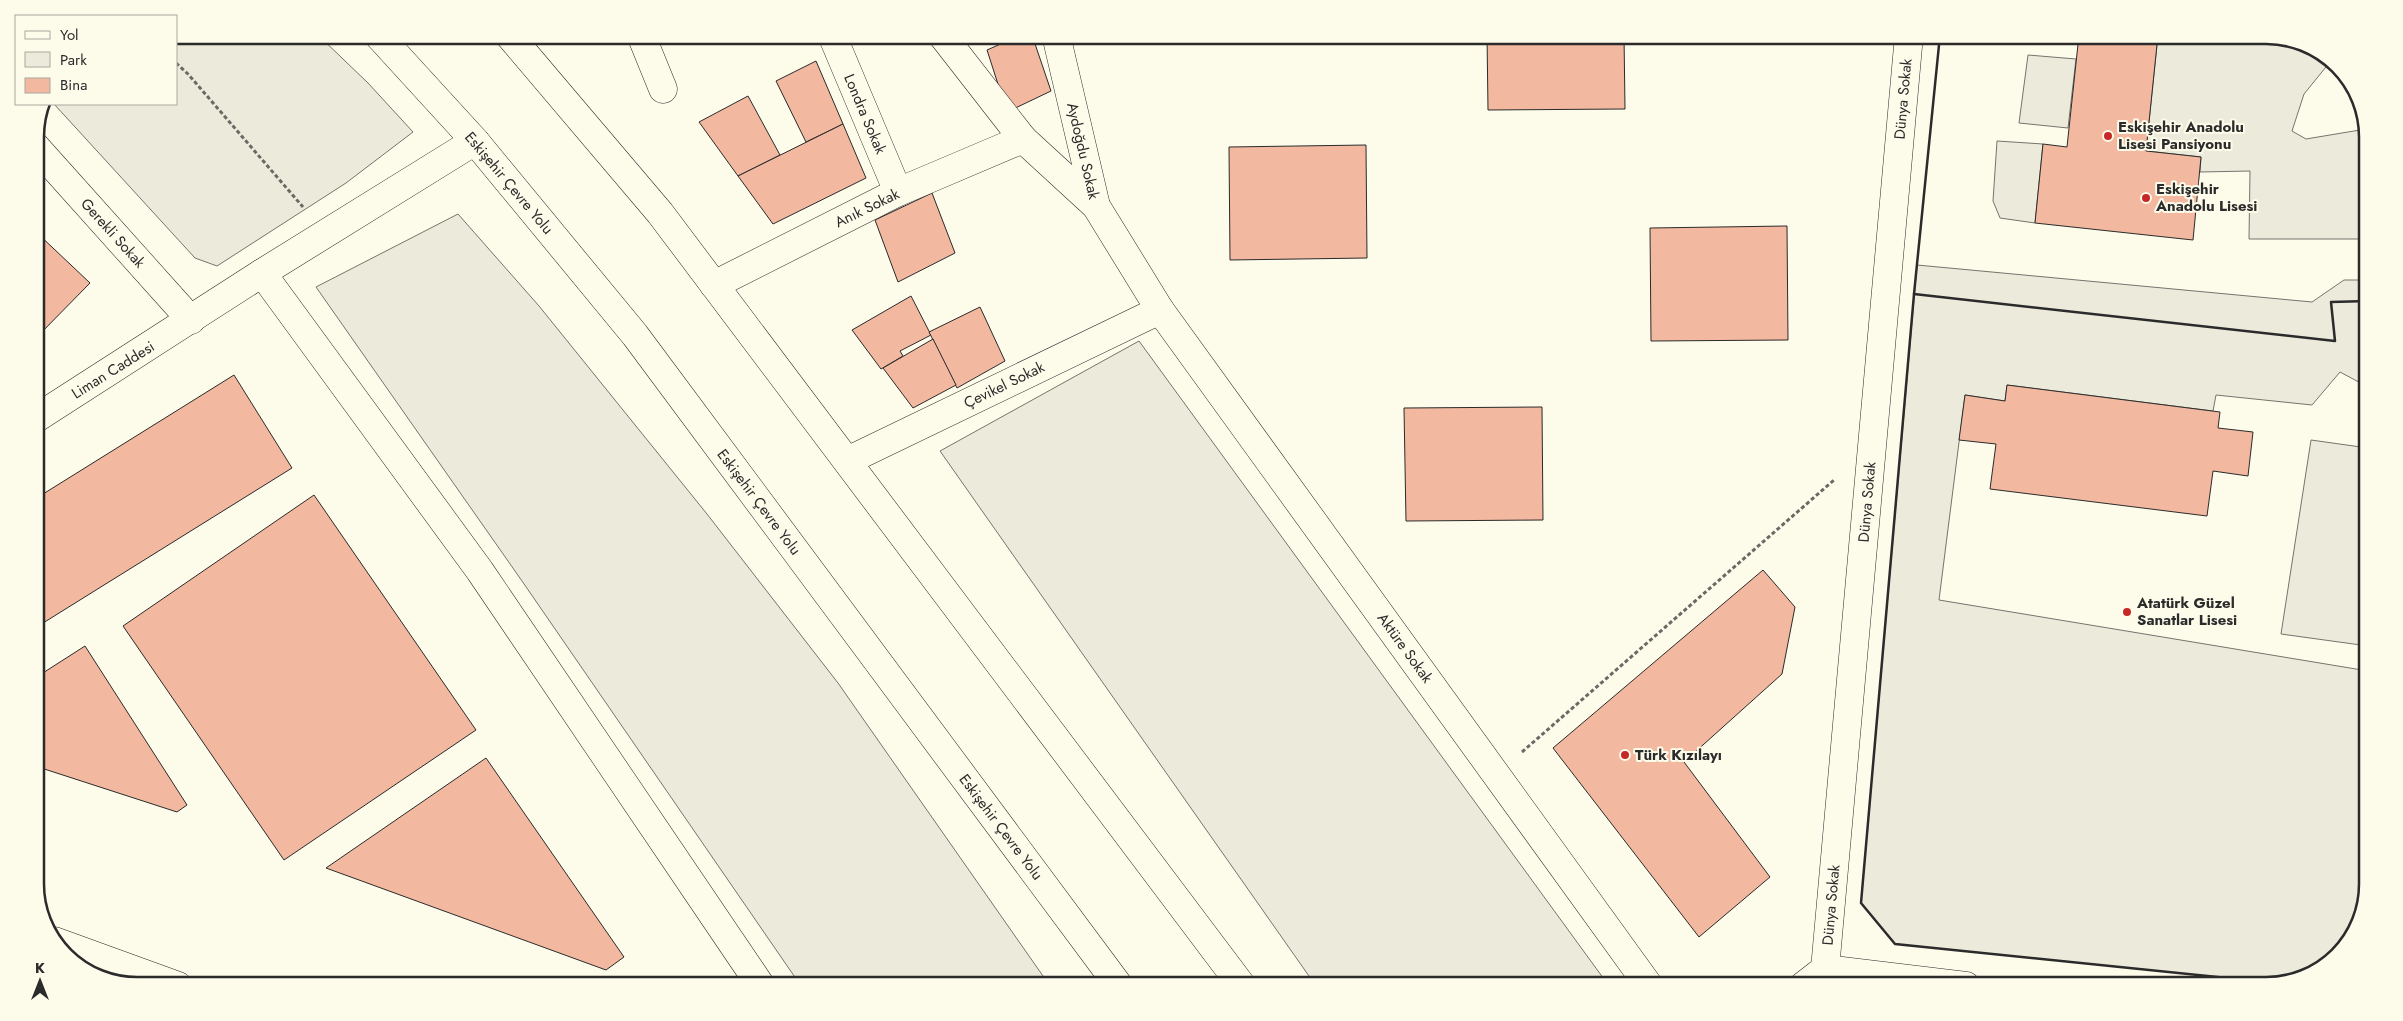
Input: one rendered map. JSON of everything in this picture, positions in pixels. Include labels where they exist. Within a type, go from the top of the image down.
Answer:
[{"type":"main road","name":"Eskişehir Çevre Yolu","points":[[386,44],[475,141],[634,335],[1112,977]]},
{"type":"main road","points":[[517,44],[660,213],[1235,977]]},
{"type":"main road","points":[[646,44],[663,89]]},
{"type":"main road","name":"Londra Sokak","points":[[836,44],[898,192]]},
{"type":"main road","points":[[949,44],[1023,139],[1096,206]]},
{"type":"main road","name":"Aydoğdu Sokak","points":[[1066,44],[1096,206],[1160,310]]},
{"type":"main road","name":"Dünya Sokak","points":[[1825,969],[1908,44]]},
{"type":"main road","name":"Anık Sokak","points":[[714,285],[898,192],[1023,139]]},
{"type":"main road","name":"Liman Caddesi","points":[[44,413],[262,273],[475,141]]},
{"type":"main road","name":"Gerekli Sokak","points":[[44,156],[191,320]]},
{"type":"main road","points":[[262,273],[480,571],[755,977]]},
{"type":"main road","name":"Çevikel Sokak","points":[[847,461],[1160,310]]},
{"type":"main road","name":"Aktüre Sokak","points":[[1160,310],[1643,977]]},
{"type":"main road","points":[[67,946],[153,977]]},
{"type":"main road","points":[[1815,977],[1825,969],[1891,977]]},
{"type":"path","points":[[178,65],[326,234]]},
{"type":"path","points":[[1496,774],[1872,447]]},
{"type":"green space","points":[[178,44],[327,44],[368,83],[413,132],[346,183],[217,266],[195,258],[55,105],[178,105]]},
{"type":"green space","points":[[2157,44],[2266,44],[2290,47],[2302,51],[2313,56],[2327,66],[2304,94],[2292,131],[2306,139],[2359,130],[2359,239],[2249,239],[2250,171],[2200,172],[2201,157],[2146,151]]},
{"type":"green space","points":[[2028,55],[2076,59],[2068,128],[2019,123]]},
{"type":"green space","points":[[1997,141],[2043,144],[2035,223],[2000,218],[1993,201]]},
{"type":"green space","points":[[458,214],[539,306],[707,514],[838,683],[1044,977],[795,977],[522,581],[316,287]]},
{"type":"green space","name":"Atatürk Güzel Sanatlar Lisesi","points":[[1917,265],[2312,302],[2344,280],[2359,280],[2359,382],[2340,372],[2312,405],[2216,395],[2213,411],[2007,385],[2005,401],[1965,395],[1939,600],[2359,670],[2359,884],[2356,908],[2352,920],[2340,941],[2318,962],[2296,972],[2266,977],[2217,977],[1895,944],[1861,903]]},
{"type":"green space","points":[[1139,341],[1602,977],[1310,977],[940,451]]},
{"type":"green space","points":[[2311,440],[2359,447],[2359,645],[2281,634]]},
{"type":"building","points":[[1001,44],[1035,44],[1051,91],[1007,112],[987,50]]},
{"type":"building","points":[[1487,44],[1624,44],[1625,109],[1488,110]]},
{"type":"building","name":"Eskişehir Anadolu Lisesi Pansiyonu","points":[[2078,44],[2157,44],[2146,151],[2201,157],[2193,240],[2035,223],[2043,144],[2067,147]]},
{"type":"building","points":[[816,61],[843,124],[806,142],[776,81]]},
{"type":"building","points":[[748,96],[780,155],[738,176],[699,122]]},
{"type":"building","points":[[843,124],[866,178],[773,224],[738,176]]},
{"type":"building","points":[[1366,145],[1367,258],[1230,260],[1229,147]]},
{"type":"building","points":[[932,193],[955,253],[898,282],[875,220]]},
{"type":"building","points":[[1787,226],[1788,340],[1651,341],[1650,228]]},
{"type":"building","points":[[44,240],[90,283],[44,330]]},
{"type":"building","points":[[911,296],[931,335],[900,351],[903,356],[881,369],[852,330]]},
{"type":"building","points":[[980,307],[1005,361],[957,388],[929,332]]},
{"type":"building","points":[[933,339],[956,385],[913,408],[883,368]]},
{"type":"building","points":[[234,375],[292,468],[44,622],[44,493]]},
{"type":"building","points":[[2007,385],[2220,412],[2218,428],[2253,432],[2248,476],[2213,471],[2207,516],[1990,489],[1996,444],[1959,440],[1965,395],[2005,401]]},
{"type":"building","points":[[1542,407],[1543,520],[1406,521],[1404,408]]},
{"type":"building","points":[[314,495],[476,730],[284,860],[123,626]]},
{"type":"building","name":"Türk Kızılayı","points":[[1763,570],[1795,607],[1782,674],[1684,762],[1770,877],[1699,937],[1553,748]]},
{"type":"building","points":[[85,646],[187,805],[177,812],[44,769],[44,672]]},
{"type":"building","points":[[486,758],[624,957],[606,970],[326,868]]},
{"type":"wall","points":[[1914,294],[1939,44]]},
{"type":"wall","points":[[2217,977],[1895,944],[1861,903],[1914,294],[2335,341],[2331,302],[2359,301]]},
{"type":"place","name":"Eskişehir Anadolu Lisesi Pansiyonu","points":[[2108,136]]},
{"type":"place","name":"Eskişehir Anadolu Lisesi","points":[[2146,198]]},
{"type":"place","name":"Atatürk Güzel Sanatlar Lisesi","points":[[2127,612]]},
{"type":"place","name":"Türk Kızılayı","points":[[1625,755]]}]
